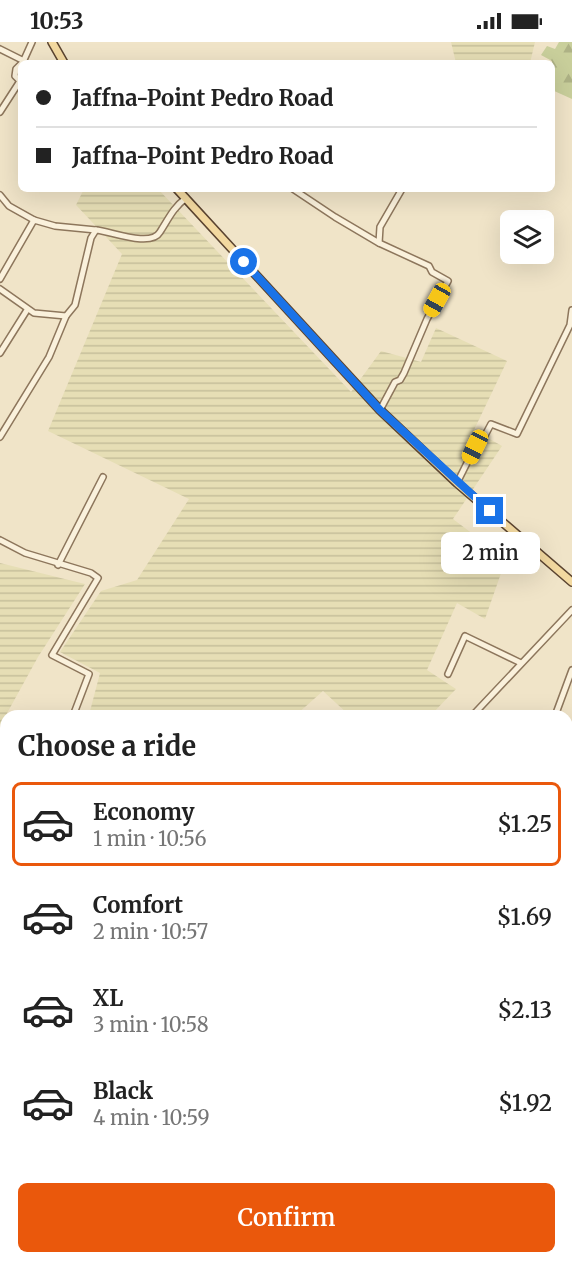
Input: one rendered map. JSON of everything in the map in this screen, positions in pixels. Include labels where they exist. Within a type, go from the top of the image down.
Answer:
[{"type":"main road","points":[[52,42],[62,60]]},
{"type":"main road","points":[[180,192],[380,410],[457,483],[572,582]]},
{"type":"street","points":[[23,60],[32,42]]},
{"type":"street","points":[[0,49],[19,60]]},
{"type":"street","points":[[0,112],[18,84]]},
{"type":"street","points":[[297,192],[335,218],[379,243],[429,266],[432,272],[448,281],[427,319],[404,373],[400,380],[395,382],[380,410]]},
{"type":"street","points":[[379,243],[380,227],[400,192]]},
{"type":"street","points":[[0,195],[9,206],[34,220],[54,226],[96,230],[129,238],[153,238],[161,232],[175,207],[186,198]]},
{"type":"street","points":[[1,275],[34,220]]},
{"type":"street","points":[[0,437],[49,357],[66,316],[75,305],[80,293],[91,238],[96,230]]},
{"type":"street","points":[[0,289],[27,310],[42,315],[66,316]]},
{"type":"street","points":[[0,353],[27,310]]},
{"type":"street","points":[[457,483],[475,447],[482,441],[490,424],[516,434],[570,325],[572,310]]},
{"type":"street","points":[[58,565],[104,477]]},
{"type":"street","points":[[0,540],[58,565],[91,573],[98,578],[52,655],[89,674],[75,710]]},
{"type":"street","points":[[478,710],[572,610]]},
{"type":"street","points":[[448,674],[465,636],[521,663]]},
{"type":"street","points":[[557,710],[572,670]]},
{"type":"shaded area","points":[[451,42],[535,42],[531,60],[455,60]]},
{"type":"shaded area","points":[[82,192],[161,192],[351,392],[381,351],[421,362],[436,328],[507,361],[474,430],[502,446],[453,519],[506,559],[485,619],[457,603],[427,670],[456,689],[436,710],[344,710],[323,691],[302,710],[90,710],[100,673],[60,652],[101,591],[137,580],[189,499],[48,431],[122,254],[76,205]]},
{"type":"shaded area","points":[[0,563],[85,584],[38,657],[9,710],[0,710]]},
{"type":"green space","points":[[559,42],[572,42],[572,99],[555,91],[555,60],[541,55],[547,46],[555,49]]},
{"type":"route","points":[[244,262],[380,410],[490,511]]}]
